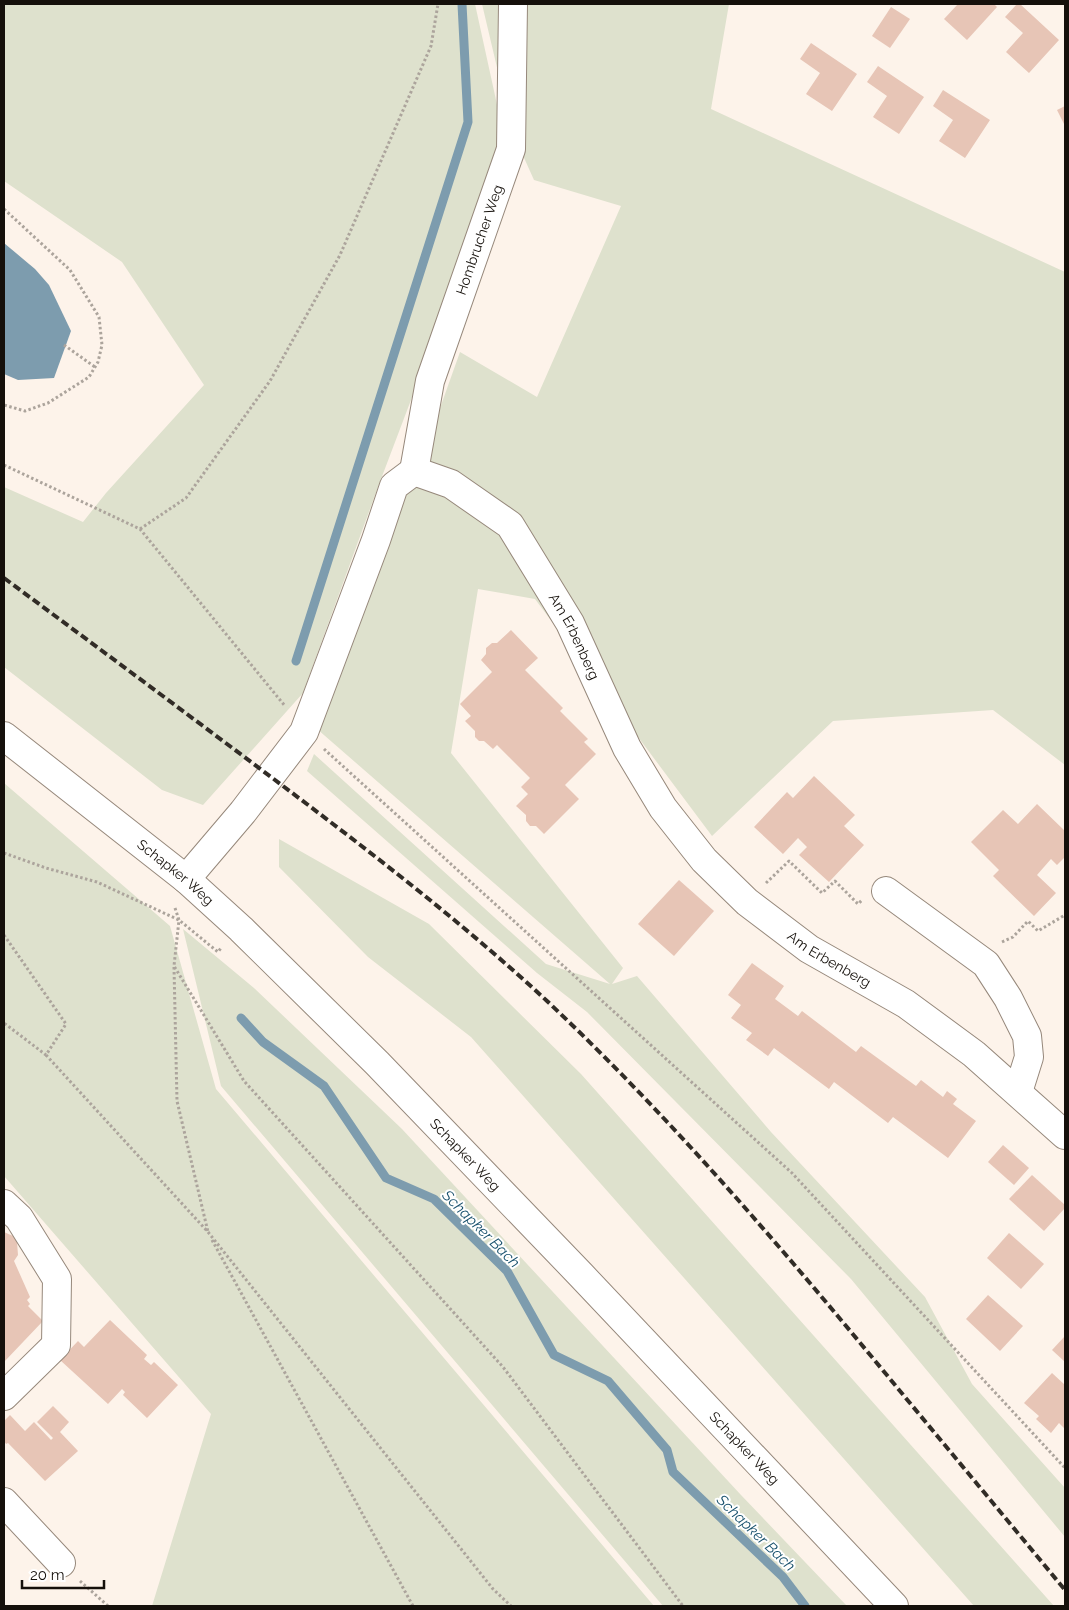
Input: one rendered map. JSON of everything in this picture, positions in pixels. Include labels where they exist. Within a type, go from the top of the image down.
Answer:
[{"type":"street","name":"Hombrucher Weg","points":[[414,471],[430,381],[511,149],[513,4]]},
{"type":"street","points":[[186,879],[243,812],[304,732],[376,540],[394,486],[414,471]]},
{"type":"street","name":"Am Erbenberg","points":[[414,471],[451,484],[510,525],[570,623],[628,748],[662,808],[704,860],[747,902],[809,949],[906,1004],[974,1054],[1065,1135]]},
{"type":"street","name":"Schapker Weg","points":[[4,736],[186,879],[242,929],[377,1063],[581,1275],[894,1606]]},
{"type":"street","points":[[886,891],[986,964],[1008,998],[1027,1036],[1029,1057],[1018,1092]]},
{"type":"street","points":[[4,1204],[19,1218],[57,1279],[56,1345],[4,1396]]},
{"type":"street","points":[[4,1502],[61,1563]]},
{"type":"path","points":[[140,529],[186,498],[270,381],[344,246],[430,46],[438,4]]},
{"type":"path","points":[[4,208],[70,270],[99,317],[102,345],[95,367],[89,377],[48,403],[25,411],[4,405]]},
{"type":"path","points":[[64,345],[95,367]]},
{"type":"path","points":[[4,465],[140,529],[268,684],[304,732],[792,1173],[1065,1468]]},
{"type":"path","points":[[4,853],[46,868],[97,882],[179,920],[174,966],[177,1101],[208,1232],[413,1606]]},
{"type":"path","points":[[747,902],[789,861],[822,893],[834,881],[841,887]]},
{"type":"path","points":[[981,961],[998,944],[1013,937],[1028,921],[1038,931],[1065,915]]},
{"type":"path","points":[[4,935],[66,1024],[46,1055]]},
{"type":"path","points":[[174,966],[244,1081],[503,1366],[684,1606]]},
{"type":"path","points":[[4,1023],[46,1055],[208,1232],[493,1589],[511,1606]]},
{"type":"path","points":[[61,1563],[107,1606]]},
{"type":"green space","points":[[4,4],[475,4],[503,132],[472,239],[378,487],[303,693],[203,805],[162,790],[4,667],[4,487],[83,522],[106,493],[204,385],[122,262],[4,181]]},
{"type":"green space","points":[[482,4],[729,4],[711,109],[1065,272],[1065,765],[993,710],[833,721],[712,836],[535,599],[478,589],[451,753],[623,968],[612,984],[637,976],[771,1132],[925,1297],[972,1384],[1065,1488],[1065,1537],[851,1279],[587,1012],[537,973],[307,771],[314,754],[546,964],[610,984],[309,722],[429,439],[460,352],[537,397],[621,206],[534,180],[512,131]]},
{"type":"green space","points":[[4,783],[170,926],[216,1089],[654,1606],[152,1606],[211,1414],[4,1176]]},
{"type":"green space","points":[[279,839],[429,924],[581,1074],[1054,1606],[974,1606],[471,1037],[368,957],[279,867]]},
{"type":"green space","points":[[183,929],[254,988],[402,1129],[741,1495],[847,1606],[663,1606],[221,1086]]},
{"type":"water","points":[[4,243],[35,269],[49,285],[71,331],[54,378],[18,380],[4,374]]},
{"type":"building","points":[[958,4],[994,4],[997,7],[967,40],[944,19]]},
{"type":"building","points":[[1017,4],[1020,4],[1059,40],[1029,73],[1006,52],[1023,33],[1005,17]]},
{"type":"building","points":[[891,7],[910,19],[890,48],[872,36]]},
{"type":"building","points":[[811,43],[857,74],[832,111],[806,94],[820,73],[800,59]]},
{"type":"building","points":[[878,66],[924,97],[899,134],[873,117],[887,96],[867,82]]},
{"type":"building","points":[[943,90],[990,120],[965,158],[939,141],[953,120],[933,106]]},
{"type":"building","points":[[1065,106],[1065,126],[1057,110]]},
{"type":"building","points":[[511,630],[538,658],[525,670],[563,708],[560,711],[588,739],[584,742],[596,754],[565,785],[579,799],[544,834],[536,826],[530,826],[526,821],[526,815],[516,806],[528,794],[521,787],[530,778],[497,745],[493,749],[484,741],[479,741],[475,737],[475,731],[465,721],[471,716],[460,704],[492,672],[481,660],[486,654],[486,648],[492,643],[497,643]]},
{"type":"building","points":[[814,776],[855,815],[844,826],[864,845],[829,882],[799,855],[807,847],[798,838],[783,854],[754,827],[787,792],[793,798]]},
{"type":"building","points":[[1037,804],[1065,831],[1065,857],[1057,865],[1051,859],[1037,875],[1056,893],[1034,916],[993,876],[999,870],[971,842],[1003,810],[1018,824]]},
{"type":"building","points":[[679,880],[714,911],[674,956],[638,924]]},
{"type":"building","points":[[752,963],[784,986],[775,999],[798,1016],[802,1011],[856,1052],[861,1046],[916,1086],[921,1080],[943,1097],[947,1091],[957,1099],[953,1104],[976,1121],[948,1158],[893,1117],[888,1123],[834,1082],[829,1089],[774,1048],[768,1056],[746,1040],[752,1033],[731,1018],[741,1005],[728,995]]},
{"type":"building","points":[[1003,1145],[1029,1168],[1014,1185],[988,1162]]},
{"type":"building","points":[[1032,1175],[1065,1205],[1065,1208],[1044,1231],[1009,1199]]},
{"type":"building","points":[[4,1232],[13,1236],[17,1242],[18,1255],[14,1261],[30,1297],[27,1300],[30,1304],[28,1306],[43,1321],[4,1362]]},
{"type":"building","points":[[1009,1233],[1044,1264],[1021,1289],[987,1258]]},
{"type":"building","points":[[988,1295],[1023,1326],[1000,1351],[966,1319]]},
{"type":"building","points":[[110,1320],[147,1355],[144,1359],[151,1365],[154,1362],[178,1385],[147,1418],[123,1395],[125,1392],[122,1389],[108,1404],[60,1360],[78,1341],[84,1347]]},
{"type":"building","points":[[1065,1336],[1065,1362],[1052,1350]]},
{"type":"building","points":[[1052,1373],[1065,1385],[1065,1429],[1059,1423],[1051,1433],[1036,1419],[1039,1416],[1024,1403]]},
{"type":"building","points":[[53,1406],[69,1422],[60,1432],[78,1451],[45,1481],[8,1443],[6,1444],[4,1441],[4,1421],[10,1415],[25,1431],[34,1422],[51,1440],[53,1438],[37,1422]]},
{"type":"waterway","points":[[296,661],[468,122],[462,4]]},
{"type":"waterway","name":"Schapker Bach","points":[[241,1018],[263,1042],[324,1086],[386,1178],[434,1199],[507,1271],[554,1355],[608,1381],[667,1450],[673,1472],[783,1577],[805,1606]]},
{"type":"railway","points":[[4,578],[384,864],[451,917],[547,1001],[635,1088],[720,1179],[841,1320],[1065,1590]]}]
